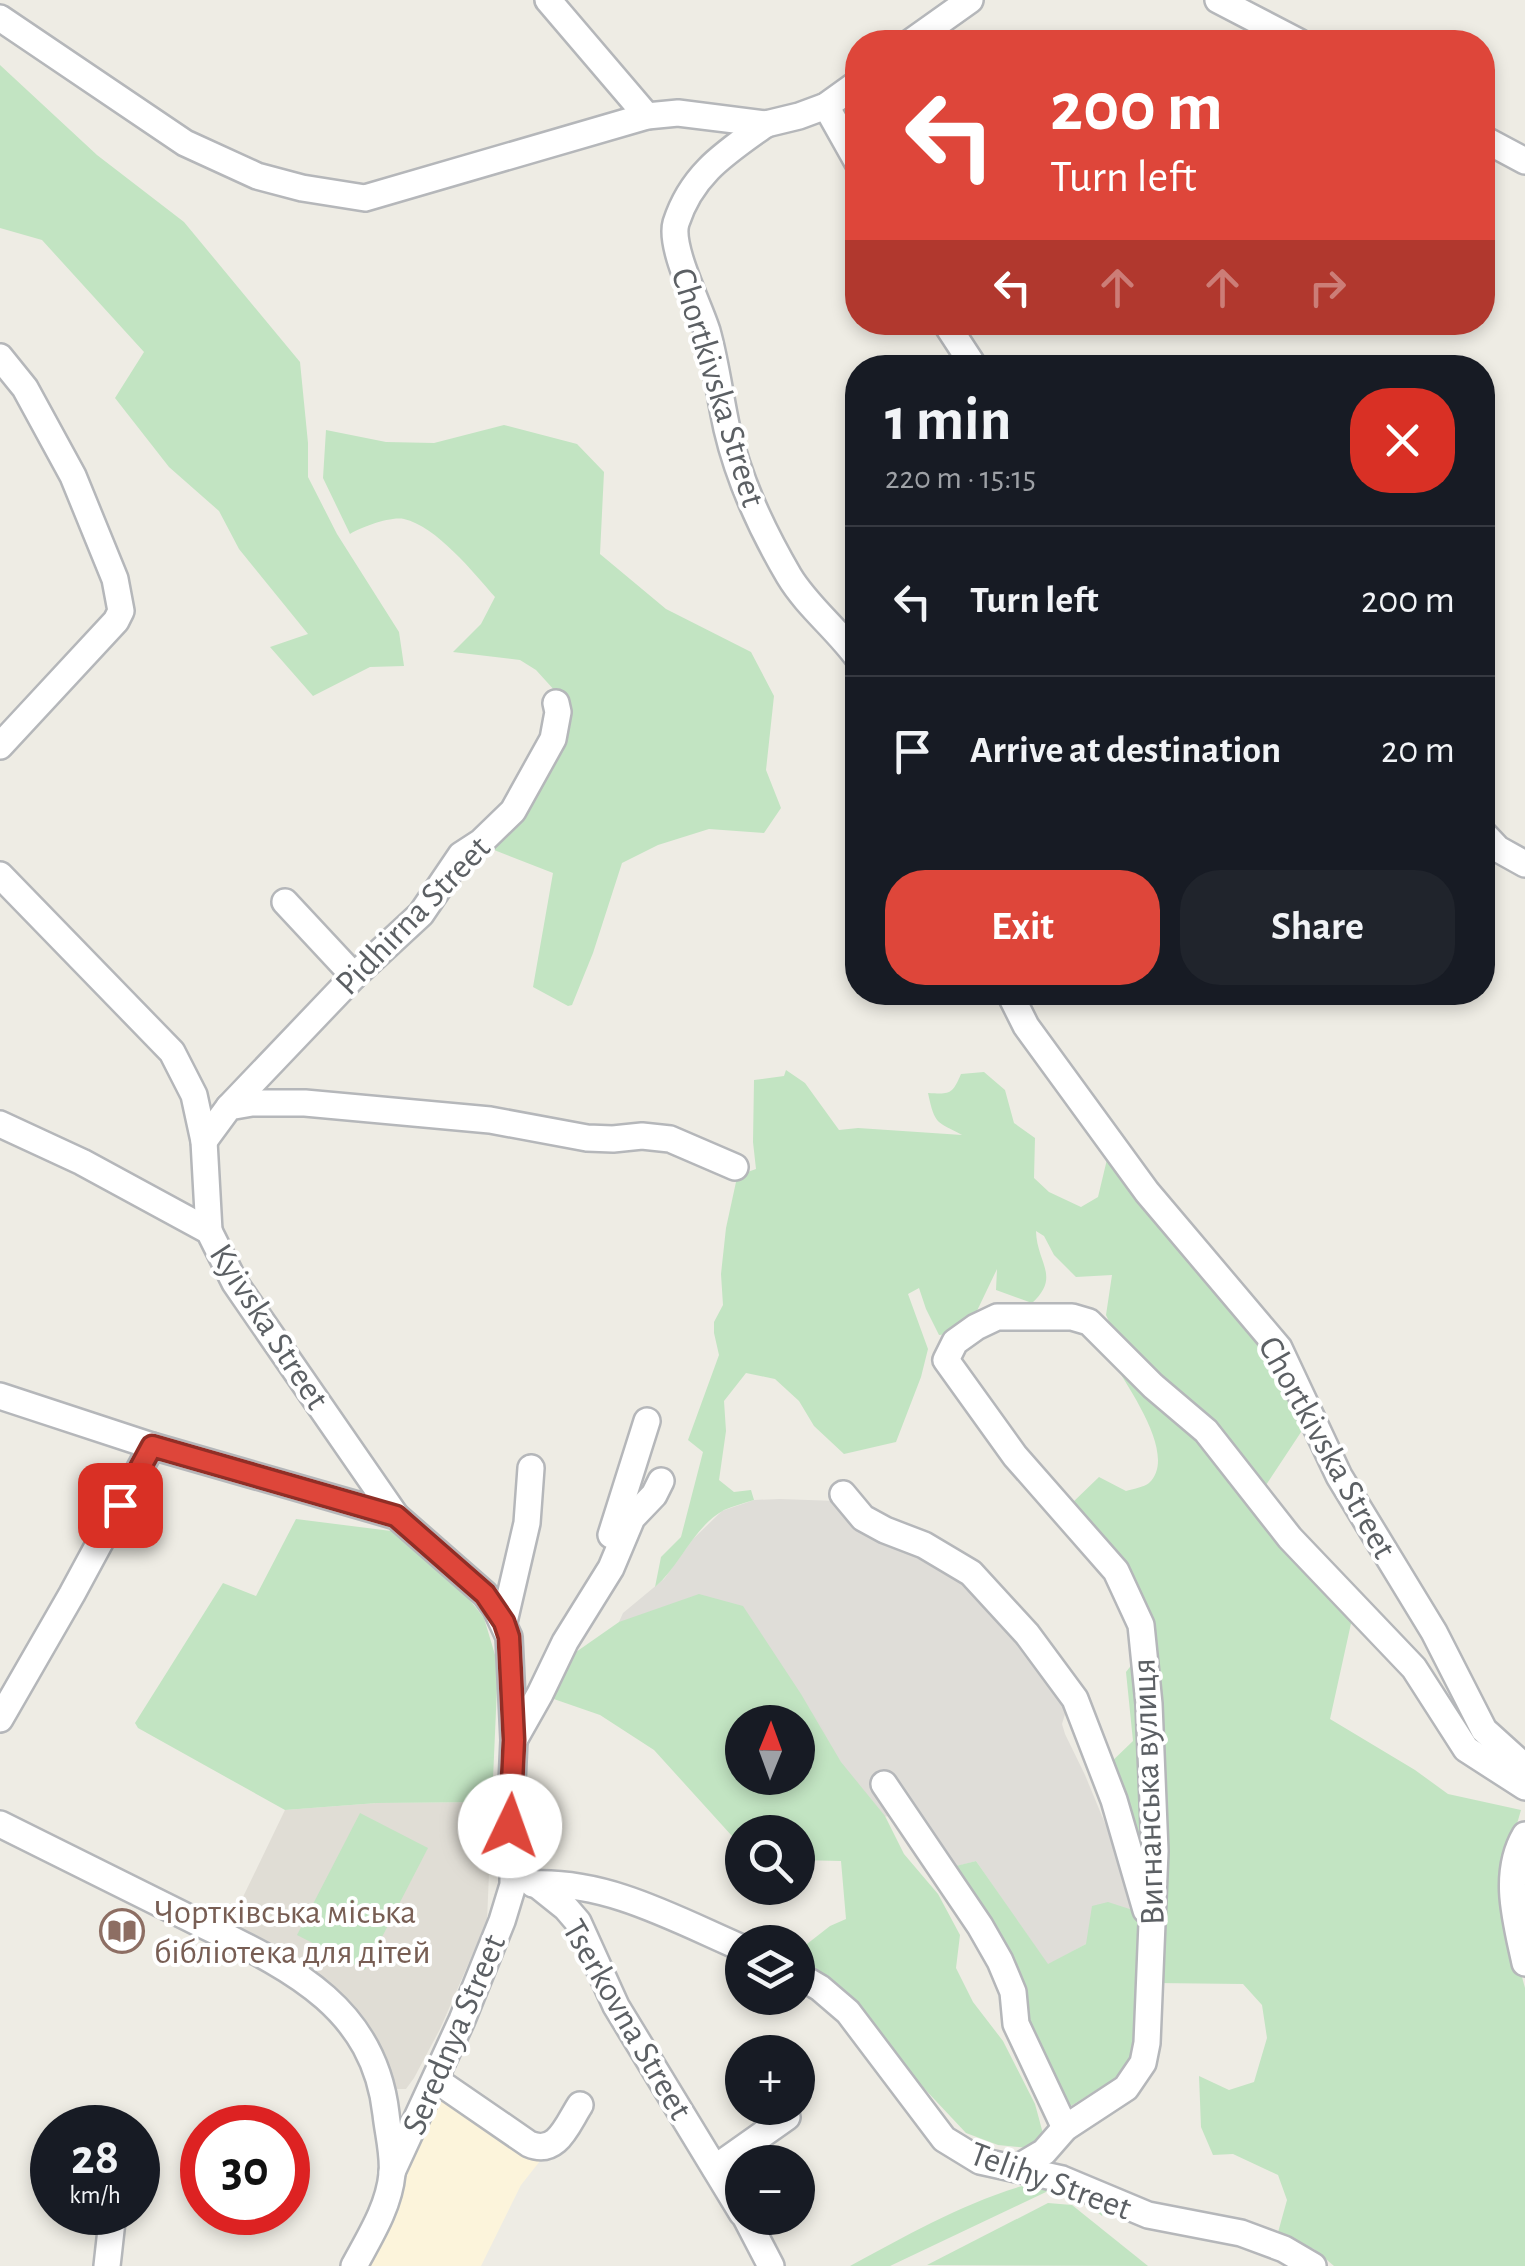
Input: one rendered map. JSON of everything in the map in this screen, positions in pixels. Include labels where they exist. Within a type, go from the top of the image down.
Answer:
[{"type":"street","points":[[548,0],[646,116]]},
{"type":"street","points":[[929,30],[970,0]]},
{"type":"street","points":[[1218,0],[1277,30]]},
{"type":"street","points":[[0,18],[185,143],[258,176],[365,198],[646,116],[678,113],[766,124],[826,106],[845,92]]},
{"type":"street","points":[[826,106],[845,140]]},
{"type":"street","name":"Chortkivska Street","points":[[766,124],[710,165],[686,199],[674,227],[676,248],[708,336],[728,434],[756,513],[791,580],[845,643]]},
{"type":"street","points":[[1495,145],[1525,160]]},
{"type":"street","points":[[0,357],[24,388],[73,476],[115,579],[121,611],[0,746]]},
{"type":"street","name":"Pidhirna Street","points":[[204,1141],[229,1107],[354,976],[421,914],[460,854],[481,842],[520,801],[553,738],[556,703]]},
{"type":"street","points":[[1495,846],[1525,864]]},
{"type":"street","points":[[0,875],[172,1052],[194,1095],[204,1141],[208,1231]]},
{"type":"street","points":[[285,902],[354,976]]},
{"type":"street","name":"Chortkivska Street","points":[[1015,1005],[1026,1026],[1147,1192],[1280,1348],[1339,1476],[1434,1632],[1484,1730],[1525,1767]]},
{"type":"street","points":[[229,1107],[274,1102],[305,1104],[490,1120],[587,1138],[670,1138],[735,1167]]},
{"type":"street","name":"Kyivska Street","points":[[0,1124],[82,1162],[208,1231],[235,1283],[396,1516]]},
{"type":"street","name":"Вигнанська вулиця","points":[[1017,2168],[1044,2152],[1065,2128],[1126,2088],[1144,2064],[1153,1931],[1150,1704],[1141,1625],[1116,1572],[1014,1456],[946,1360],[956,1342],[997,1317],[1072,1318],[1089,1322],[1206,1432],[1290,1538],[1414,1668],[1466,1748],[1525,1786]]},
{"type":"street","points":[[0,1396],[152,1446],[396,1516],[485,1594],[504,1622]]},
{"type":"street","points":[[613,1565],[611,1536],[647,1421]]},
{"type":"street","points":[[0,1718],[152,1446]]},
{"type":"street","points":[[504,1622],[528,1522],[532,1468]]},
{"type":"street","points":[[514,1740],[564,1642],[613,1565],[632,1518],[654,1496],[661,1481]]},
{"type":"street","points":[[843,1494],[863,1518],[970,1572],[1027,1634],[1075,1699],[1114,1800],[1153,1931]]},
{"type":"street","name":"Serednya Street","points":[[354,2266],[382,2209],[392,2172],[436,2080],[502,1921],[524,1884],[510,1826],[514,1740],[509,1637],[504,1622]]},
{"type":"street","points":[[884,1784],[980,1926],[1008,1976],[1016,2024],[1065,2128]]},
{"type":"street","points":[[0,1824],[264,1954],[331,2001],[363,2040],[378,2074],[384,2092],[392,2172]]},
{"type":"street","points":[[1525,1834],[1517,1851],[1512,1880],[1525,1963]]},
{"type":"street","points":[[524,1884],[577,1885],[617,1895],[725,1941]]},
{"type":"street","name":"Tserkovna Street","points":[[524,1884],[566,1908],[578,1922],[616,2006],[725,2184]]},
{"type":"street","name":"Telihy Street","points":[[815,1985],[848,2012],[944,2139],[980,2161],[1062,2179],[1148,2215],[1263,2240],[1314,2266]]},
{"type":"street","points":[[436,2080],[540,2148],[554,2144],[580,2105]]},
{"type":"street","points":[[715,2168],[776,2125]]},
{"type":"street","points":[[108,2266],[111,2235]]},
{"type":"street","name":"Tserkovna Street","points":[[755,2235],[771,2266]]},
{"type":"shaded area","points":[[754,1500],[836,1501],[961,1574],[1068,1704],[1062,1724],[1065,1734],[1142,1913],[1048,1965],[976,1861],[935,1872],[894,1816],[815,1820],[815,1815],[801,1815],[799,1795],[815,1795],[815,1705],[725,1705],[725,1708],[619,1622],[623,1613],[664,1579],[693,1539],[722,1511]]},
{"type":"shaded area","points":[[492,1802],[487,1921],[414,2078],[406,2089],[397,2089],[389,2080],[386,2066],[228,1928],[285,1810],[377,1803]]},
{"type":"shaded area","points":[[438,2095],[508,2134],[540,2161],[521,2185],[481,2266],[365,2266],[413,2149]]},
{"type":"green space","points":[[0,65],[97,155],[184,222],[300,362],[308,477],[337,534],[399,632],[404,666],[370,667],[313,696],[270,647],[308,634],[239,549],[219,511],[169,467],[115,398],[144,352],[42,240],[0,228]]},
{"type":"green space","points":[[504,425],[577,444],[604,472],[600,554],[666,609],[751,652],[774,696],[766,770],[781,808],[764,833],[709,829],[658,845],[622,863],[593,953],[572,1005],[568,1006],[533,987],[553,873],[484,846],[517,813],[556,692],[536,670],[520,660],[453,652],[481,624],[495,597],[454,552],[416,523],[392,519],[350,534],[323,478],[326,430],[386,442],[434,443]]},
{"type":"green space","points":[[786,1070],[805,1083],[839,1130],[962,1135],[938,1121],[928,1093],[949,1092],[961,1074],[984,1072],[1005,1090],[1014,1123],[1035,1138],[1034,1178],[1049,1192],[1081,1207],[1098,1197],[1109,1151],[1277,1351],[1309,1420],[1262,1491],[1119,1344],[1106,1315],[1112,1275],[1076,1277],[1036,1231],[1046,1277],[1041,1294],[1032,1303],[996,1290],[997,1269],[975,1315],[949,1334],[939,1335],[919,1288],[908,1294],[928,1349],[896,1442],[844,1454],[814,1426],[799,1401],[775,1379],[746,1373],[724,1401],[726,1431],[719,1480],[734,1492],[751,1490],[754,1500],[713,1517],[655,1587],[661,1557],[681,1537],[703,1452],[688,1440],[719,1355],[714,1322],[723,1305],[721,1274],[736,1182],[739,1175],[756,1169],[754,1080],[784,1076]]},
{"type":"green space","points":[[1115,1364],[1190,1424],[1352,1619],[1330,1719],[1448,1794],[1521,1810],[1503,1872],[1510,1933],[1525,1988],[1525,2266],[1334,2266],[1314,2249],[1277,2236],[1287,2200],[1278,2175],[1233,2154],[1213,2155],[1201,2127],[1199,2076],[1229,2090],[1254,2082],[1267,2038],[1262,2005],[1243,1984],[1155,1983],[1106,1767],[1133,1741],[1126,1672],[1147,1645],[1146,1620],[1141,1595],[1071,1504],[1099,1477],[1126,1491],[1149,1483],[1158,1457],[1148,1423]]},
{"type":"green space","points":[[296,1519],[399,1532],[461,1589],[484,1618],[498,1665],[492,1802],[377,1803],[285,1810],[138,1728],[135,1723],[223,1583],[256,1596]]},
{"type":"green space","points":[[699,1594],[743,1606],[807,1705],[725,1705],[725,1795],[815,1795],[815,1718],[841,1762],[885,1816],[904,1854],[938,1894],[960,1935],[956,1968],[973,2002],[1003,2041],[1035,2104],[1045,2141],[1028,2148],[998,2145],[966,2133],[815,1972],[815,1938],[846,1919],[841,1861],[815,1860],[815,1815],[725,1815],[725,1828],[654,1750],[600,1715],[548,1697],[576,1652],[619,1622]]},
{"type":"green space","points":[[360,1813],[428,1848],[365,1970],[297,1935]]},
{"type":"green space","points":[[976,1861],[1048,1964],[1086,1944],[1092,1906],[1108,1902],[1142,1913],[1141,2036],[1125,2072],[1071,2106],[1059,2105],[948,1868]]},
{"type":"green space","points":[[1040,2181],[1083,2193],[1105,2209],[1102,2216],[1079,2196],[1046,2192],[890,2266],[850,2266],[966,2207]]},
{"type":"green space","points":[[1048,2203],[1072,2205],[1148,2266],[927,2265]]},
{"type":"place","name":"Чортківська міська бібліотека для дітей","points":[[122,1931]]},
{"type":"route","points":[[120,1505],[152,1446],[396,1516],[485,1594],[504,1622],[509,1637],[514,1740],[510,1826]]}]
